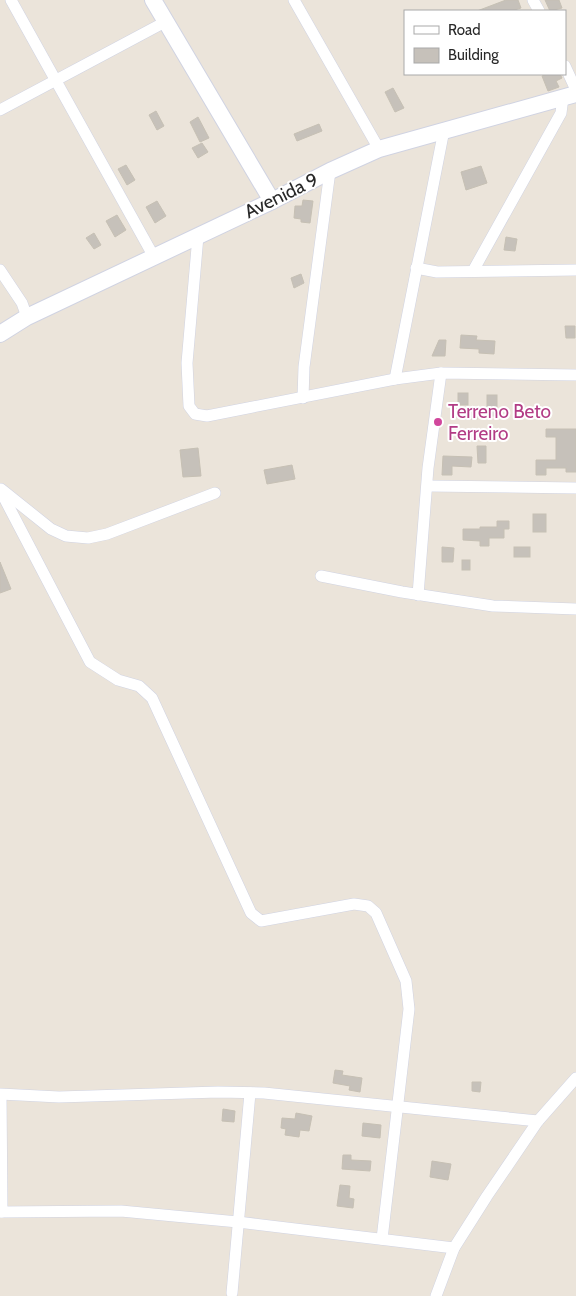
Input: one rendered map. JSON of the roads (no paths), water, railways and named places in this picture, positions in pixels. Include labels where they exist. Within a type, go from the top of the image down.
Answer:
[{"type":"main road","points":[[153,0],[272,201]]},
{"type":"main road","name":"Avenida 9","points":[[0,334],[27,317],[379,149],[572,94]]},
{"type":"street","points":[[11,0],[154,257]]},
{"type":"street","points":[[294,0],[379,149]]},
{"type":"street","points":[[0,110],[165,22]]},
{"type":"street","points":[[473,272],[572,94],[566,70]]},
{"type":"street","points":[[395,379],[444,130]]},
{"type":"street","points":[[303,398],[304,366],[330,171]]},
{"type":"street","points":[[198,236],[187,363],[189,406],[195,414],[207,416],[395,379],[441,373],[576,375]]},
{"type":"street","points":[[416,268],[438,272],[576,270]]},
{"type":"street","points":[[0,270],[22,303],[27,317]]},
{"type":"street","points":[[418,595],[428,468],[441,373]]},
{"type":"street","points":[[428,486],[576,488]]},
{"type":"street","points":[[0,489],[52,529],[66,536],[88,538],[107,534],[215,493]]},
{"type":"street","points":[[0,489],[90,662],[118,680],[139,686],[152,698],[251,913],[261,921],[354,904],[368,906],[376,913],[406,981],[409,1008],[382,1240]]},
{"type":"street","points":[[321,576],[418,595],[493,606],[576,609]]},
{"type":"street","points":[[436,1296],[454,1248],[487,1196],[538,1121],[576,1078]]},
{"type":"street","points":[[232,1293],[250,1092]]},
{"type":"street","points":[[454,1248],[238,1222],[121,1211],[1,1212],[1,1095],[59,1097],[250,1092],[538,1121]]},
{"type":"place","name":"Terreno Beto Ferreiro","points":[[438,422]]}]
